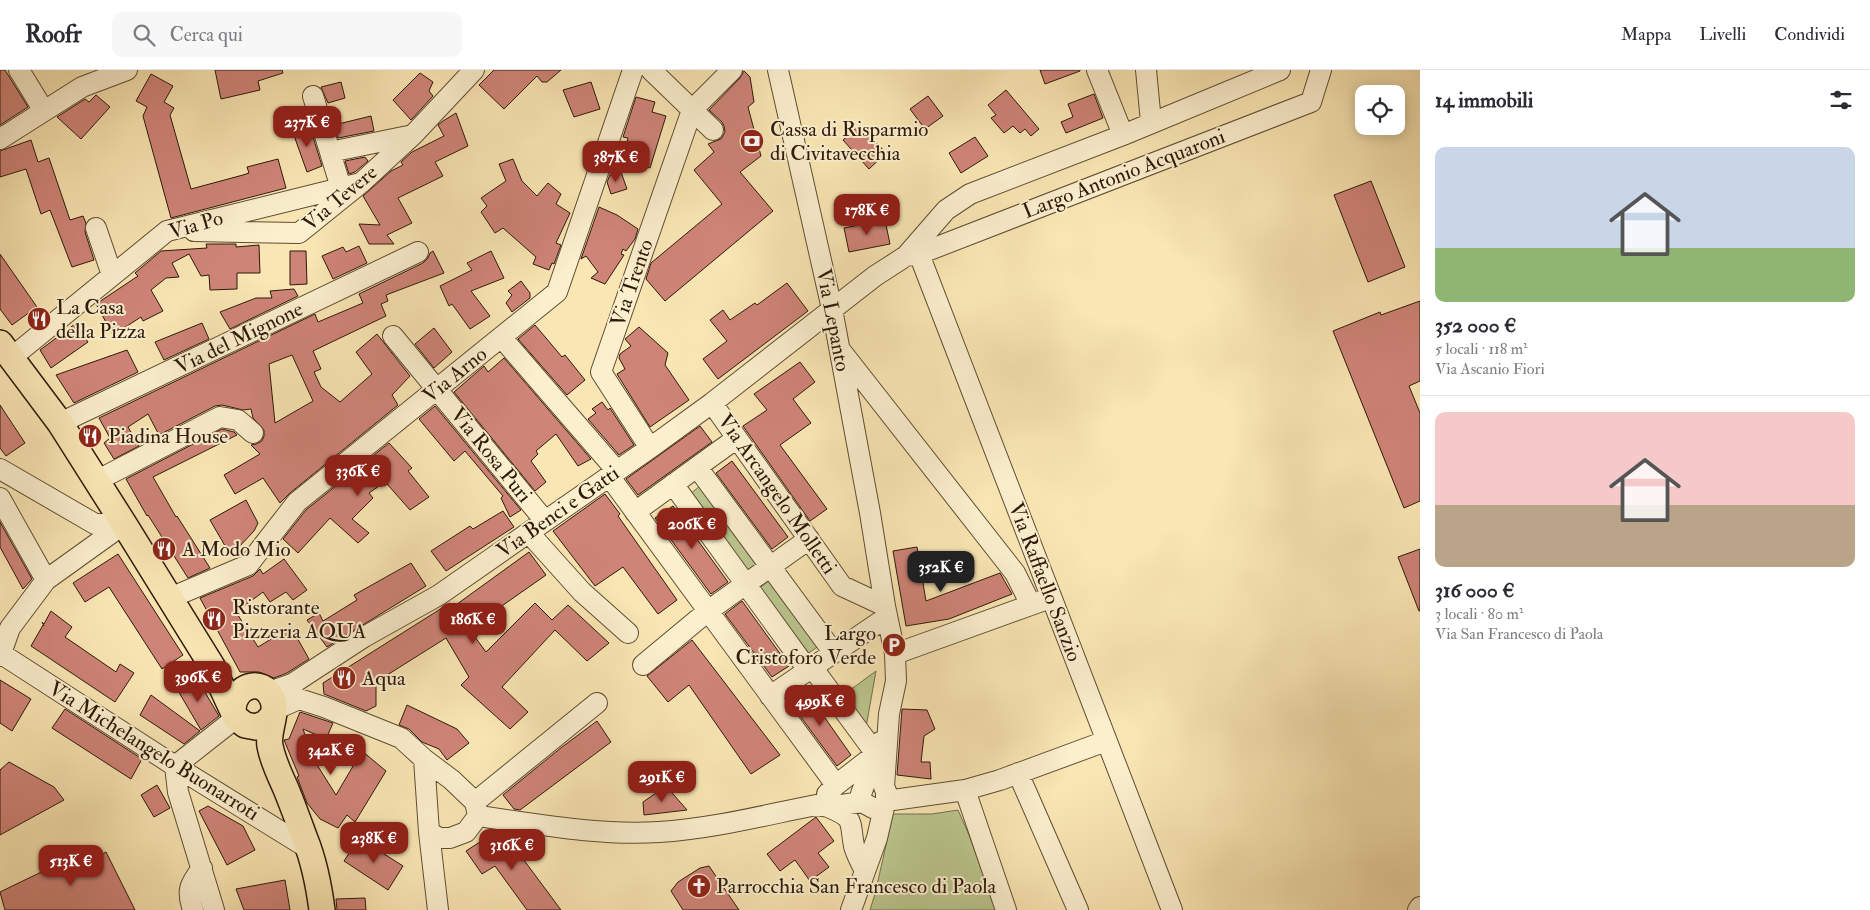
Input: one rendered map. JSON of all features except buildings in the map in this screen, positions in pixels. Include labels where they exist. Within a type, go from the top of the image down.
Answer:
[{"type":"main road","points":[[6,350],[60,423],[212,666],[240,718],[262,751],[274,764]]},
{"type":"main road","points":[[212,666],[266,701]]},
{"type":"main road","points":[[238,693],[266,701],[266,723],[261,726],[240,718],[234,703],[238,693]]},
{"type":"main road","points":[[266,701],[269,744],[274,764],[286,788],[309,849],[322,910]]},
{"type":"street","points":[[19,70],[44,111]]},
{"type":"street","points":[[0,139],[82,87],[127,70]]},
{"type":"street","name":"Via Arno","points":[[170,598],[248,565],[297,502],[557,292],[633,70]]},
{"type":"street","points":[[651,70],[712,130]]},
{"type":"street","points":[[692,110],[732,70]]},
{"type":"street","name":"Via Lepanto","points":[[778,70],[832,309],[886,611]]},
{"type":"street","points":[[1097,70],[1123,135]]},
{"type":"street","points":[[1146,70],[1152,122]]},
{"type":"street","name":"Largo Antonio Acquaroni","points":[[913,255],[946,210],[970,194],[1123,135],[1280,70]]},
{"type":"street","name":"Largo Antonio Acquaroni","points":[[832,309],[875,276],[913,255],[1311,102],[1321,70]]},
{"type":"street","name":"Via Tevere","points":[[166,231],[299,233],[361,183],[413,135],[467,72]]},
{"type":"street","points":[[314,96],[341,188]]},
{"type":"street","name":"Via Trento","points":[[650,448],[601,372],[692,110]]},
{"type":"street","points":[[330,152],[413,135]]},
{"type":"street","name":"Via Po","points":[[6,350],[112,275],[166,231],[361,183]]},
{"type":"street","points":[[96,228],[112,275]]},
{"type":"street","name":"Via del Mignone","points":[[60,423],[418,252]]},
{"type":"street","name":"Via Raffaello Sanzio","points":[[913,255],[1172,910]]},
{"type":"street","name":"Via Benci e Gatti","points":[[266,701],[364,637],[439,595],[529,533],[712,403],[832,309]]},
{"type":"street","name":"Via Rosa Puri","points":[[393,336],[545,521]]},
{"type":"street","points":[[502,338],[613,474],[635,512],[770,696],[826,799],[849,820],[852,827],[854,846],[865,871]]},
{"type":"street","points":[[839,348],[1015,573],[1031,605]]},
{"type":"street","name":"Via Arcangelo Molletti","points":[[712,403],[842,586],[886,611]]},
{"type":"street","points":[[96,481],[220,417],[238,420],[252,433]]},
{"type":"street","points":[[635,512],[737,438]]},
{"type":"street","points":[[696,467],[834,653]]},
{"type":"street","points":[[0,469],[95,524],[124,524]]},
{"type":"street","points":[[673,484],[745,584],[876,754]]},
{"type":"street","points":[[0,498],[46,580]]},
{"type":"street","points":[[0,655],[10,628],[46,580],[124,524]]},
{"type":"street","points":[[529,533],[582,592],[628,633]]},
{"type":"street","points":[[643,665],[708,611],[809,539]]},
{"type":"street","points":[[896,654],[1050,598]]},
{"type":"street","points":[[770,696],[834,653],[886,611],[896,654],[896,681],[874,796]]},
{"type":"street","name":"Via Michelangelo Buonarroti","points":[[0,655],[309,849]]},
{"type":"street","points":[[324,707],[318,694],[318,679],[328,661]]},
{"type":"street","points":[[266,701],[299,700],[324,707],[401,738],[424,759],[452,780],[476,809],[607,832],[659,832],[703,827],[826,799],[917,796],[965,790],[1106,741]]},
{"type":"street","points":[[428,832],[439,838],[450,838],[466,832],[476,809],[597,703]]},
{"type":"street","points":[[851,910],[877,838],[874,796],[876,754],[889,714]]},
{"type":"street","points":[[214,910],[178,792],[175,766],[240,718]]},
{"type":"street","points":[[826,799],[876,754]]},
{"type":"street","points":[[424,759],[428,832],[438,910]]},
{"type":"street","points":[[1018,773],[1078,910]]},
{"type":"street","points":[[965,790],[1006,910]]},
{"type":"street","points":[[193,910],[188,892],[193,880],[202,868]]},
{"type":"green space","points":[[701,485],[759,563],[746,573],[689,495]]},
{"type":"green space","points":[[771,579],[820,645],[806,655],[757,590]]},
{"type":"green space","points":[[876,671],[865,733],[842,696]]},
{"type":"green space","points":[[958,810],[996,910],[870,910],[893,814],[932,814]]},
{"type":"place","name":"Cassa di Risparmio di Civitavecchia","points":[[752,141]]},
{"type":"place","name":"La Casa della Pizza","points":[[39,319]]},
{"type":"place","name":"Piadina House","points":[[90,436]]},
{"type":"place","name":"A Modo Mio","points":[[164,549]]},
{"type":"place","name":"Ristorante Pizzeria AQUA","points":[[214,619]]},
{"type":"place","name":"Largo Cristoforo Verde","points":[[894,645]]},
{"type":"place","name":"Aqua","points":[[344,678]]},
{"type":"place","name":"Parrocchia San Francesco di Paola","points":[[699,886]]}]
